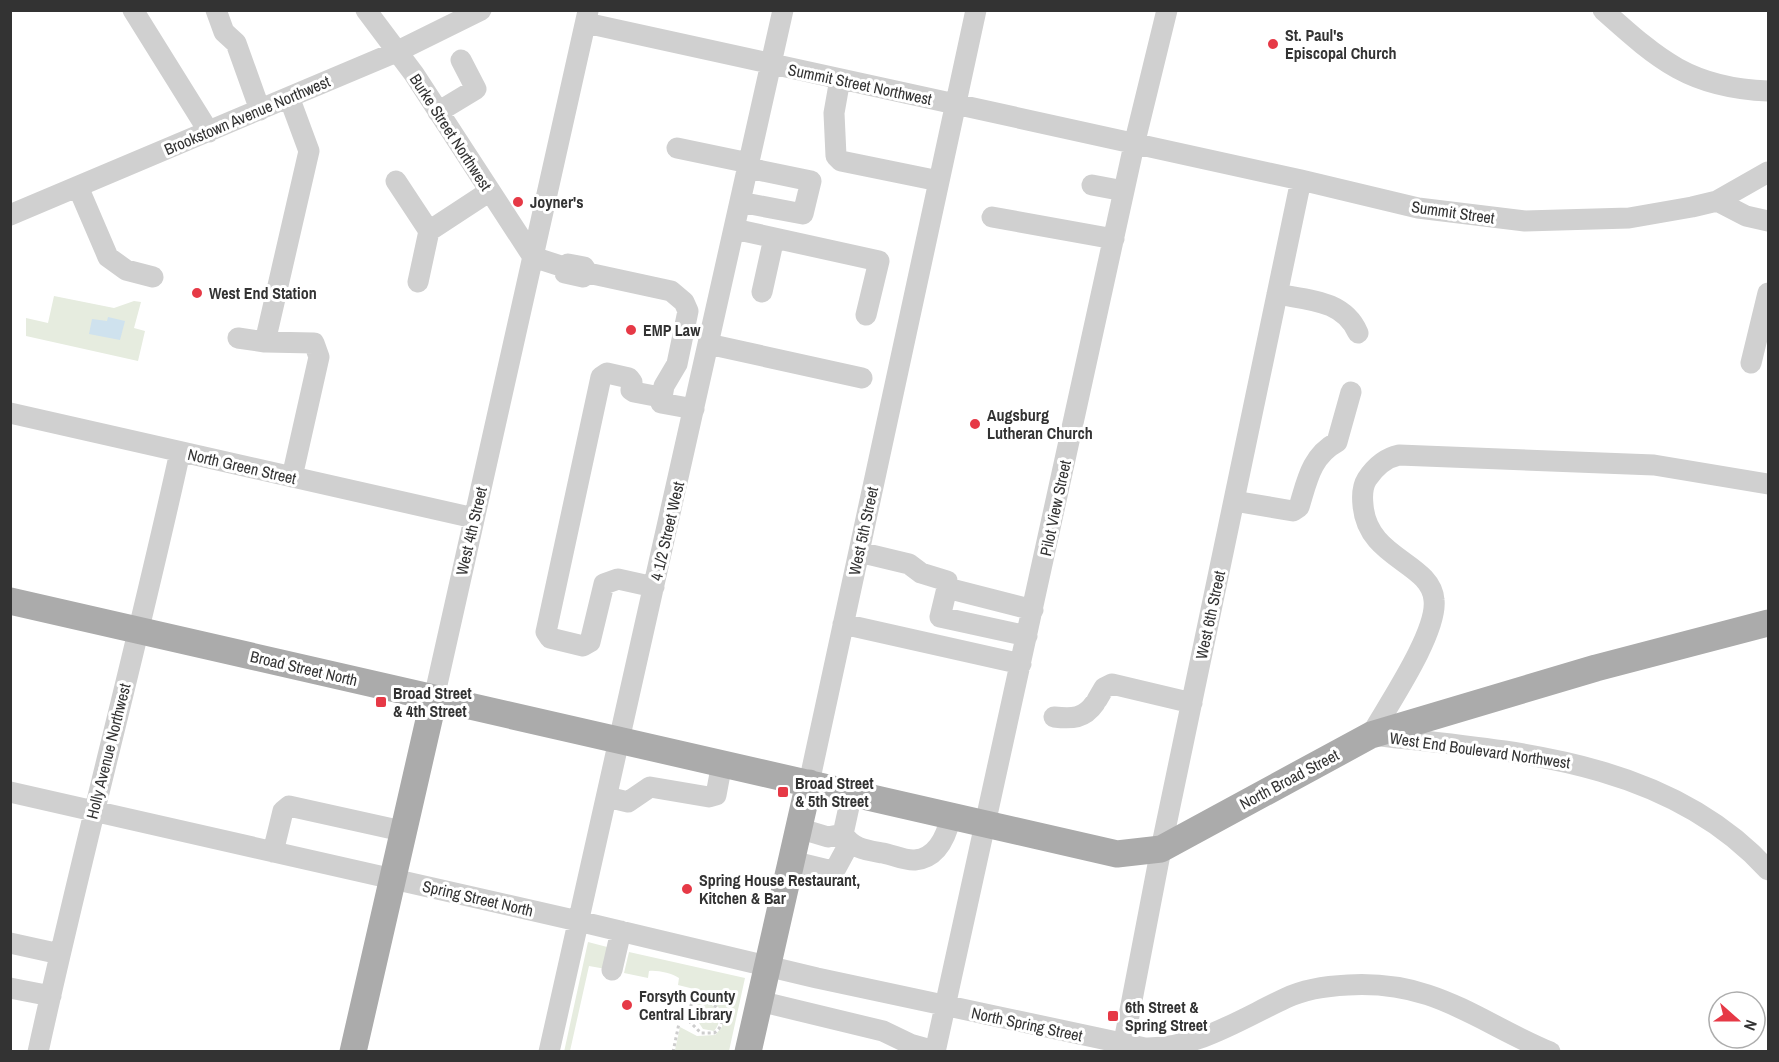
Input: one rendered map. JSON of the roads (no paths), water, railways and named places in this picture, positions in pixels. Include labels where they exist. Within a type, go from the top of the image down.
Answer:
[{"type":"main road","name":"Broad Street North","points":[[10,601],[809,783]]},
{"type":"main road","name":"North Broad Street","points":[[809,783],[1116,854],[1161,849],[1371,735],[1596,668],[1768,623]]},
{"type":"main road","name":"West 4th Street","points":[[353,1052],[434,698]]},
{"type":"main road","name":"West 5th Street","points":[[748,1052],[809,783]]},
{"type":"street","points":[[133,10],[209,132]]},
{"type":"street","points":[[216,10],[224,32],[236,43],[260,111]]},
{"type":"street","name":"Burke Street Northwest","points":[[366,10],[414,74],[533,257]]},
{"type":"street","name":"Brookstown Avenue Northwest","points":[[10,215],[396,52],[481,10]]},
{"type":"street","name":"4 1/2 Street West","points":[[549,1052],[783,10]]},
{"type":"street","name":"West 5th Street","points":[[809,783],[976,10]]},
{"type":"street","name":"Pilot View Street","points":[[935,1051],[1134,145],[1167,10]]},
{"type":"street","points":[[1603,10],[1640,43],[1688,76],[1716,85],[1768,91]]},
{"type":"street","name":"Summit Street Northwest","points":[[587,15],[771,64],[1134,145]]},
{"type":"street","name":"West 4th Street","points":[[434,698],[587,15]]},
{"type":"street","points":[[438,112],[476,89],[461,60]]},
{"type":"street","points":[[840,79],[834,113],[836,156],[841,161],[939,181]]},
{"type":"street","points":[[265,342],[309,151],[289,97]]},
{"type":"street","name":"Summit Street","points":[[1134,145],[1301,180],[1418,208],[1525,221],[1629,218],[1717,201],[1768,172]]},
{"type":"street","points":[[677,148],[811,181],[803,214],[740,202]]},
{"type":"street","name":"West 6th Street","points":[[1123,1048],[1161,849],[1301,180]]},
{"type":"street","points":[[396,181],[429,231]]},
{"type":"street","points":[[1092,185],[1124,191]]},
{"type":"street","points":[[78,187],[108,257],[126,270],[153,277]]},
{"type":"street","points":[[418,282],[429,231],[490,190]]},
{"type":"street","points":[[1717,201],[1746,216],[1768,221]]},
{"type":"street","points":[[992,217],[1114,239]]},
{"type":"street","points":[[734,229],[879,261],[866,315]]},
{"type":"street","points":[[762,292],[774,238]]},
{"type":"street","points":[[533,257],[564,267],[568,264],[584,267],[588,273],[671,291],[684,302],[688,311],[677,364],[661,397]]},
{"type":"street","points":[[1751,363],[1768,293]]},
{"type":"street","points":[[1277,294],[1336,307],[1352,318],[1358,333]]},
{"type":"street","points":[[238,338],[265,342],[308,341],[314,343],[319,357],[292,477]]},
{"type":"street","points":[[708,344],[862,378]]},
{"type":"street","points":[[653,592],[616,589],[610,582],[604,584],[601,588],[590,642],[583,646],[550,638],[546,632],[601,377],[607,373],[629,378],[631,390],[634,392],[695,404]]},
{"type":"street","points":[[1234,501],[1293,511],[1299,507],[1312,464],[1326,448],[1337,442],[1352,392]]},
{"type":"street","name":"North Green Street","points":[[10,414],[474,518]]},
{"type":"street","name":"Holly Avenue Northwest","points":[[38,1052],[93,811],[139,630],[180,452]]},
{"type":"street","name":"West End Boulevard Northwest","points":[[1768,484],[1624,462],[1399,455],[1386,459],[1374,469],[1363,489],[1363,510],[1367,525],[1384,548],[1430,585],[1434,606],[1417,654],[1371,735],[1554,760],[1625,777],[1697,813],[1733,837],[1768,870]]},
{"type":"street","points":[[859,552],[909,564],[921,573],[947,581],[940,617],[1027,636]]},
{"type":"street","points":[[947,588],[1033,610]]},
{"type":"street","points":[[843,624],[1021,664]]},
{"type":"street","points":[[1054,717],[1074,719],[1089,713],[1104,688],[1112,684],[1192,703]]},
{"type":"street","points":[[607,797],[628,802],[651,787],[709,797],[717,795],[722,763]]},
{"type":"street","name":"Spring Street North","points":[[10,792],[945,1006]]},
{"type":"street","points":[[791,861],[828,870],[836,868],[846,839],[852,793]]},
{"type":"street","points":[[273,852],[283,811],[289,806],[402,831]]},
{"type":"street","points":[[798,828],[828,837],[846,839],[916,860],[932,853],[947,836],[951,816]]},
{"type":"street","points":[[612,970],[621,931]]},
{"type":"street","points":[[10,943],[60,954]]},
{"type":"street","name":"North Spring Street","points":[[945,1006],[1123,1048],[1158,1049],[1234,1025],[1306,990],[1364,984],[1404,987],[1443,998],[1550,1052]]},
{"type":"street","points":[[10,988],[51,996]]},
{"type":"street","points":[[759,1000],[883,1031],[910,1044],[935,1051]]},
{"type":"water","points":[[108,317],[125,321],[120,340],[89,334],[92,319],[107,321]]},
{"type":"place","name":"St. Paul's Episcopal Church","points":[[1273,44]]},
{"type":"place","name":"Joyner's","points":[[518,202]]},
{"type":"place","name":"West End Station","points":[[197,293]]},
{"type":"place","name":"EMP Law","points":[[631,330]]},
{"type":"place","name":"Augsburg Lutheran Church","points":[[975,424]]},
{"type":"place","name":"Broad Street & 4th Street","points":[[381,702]]},
{"type":"place","name":"Broad Street & 5th Street","points":[[783,792]]},
{"type":"place","name":"Spring House Restaurant, Kitchen & Bar","points":[[687,889]]},
{"type":"place","name":"Forsyth County Central Library","points":[[627,1005]]},
{"type":"place","name":"6th Street & Spring Street","points":[[1113,1016]]}]
